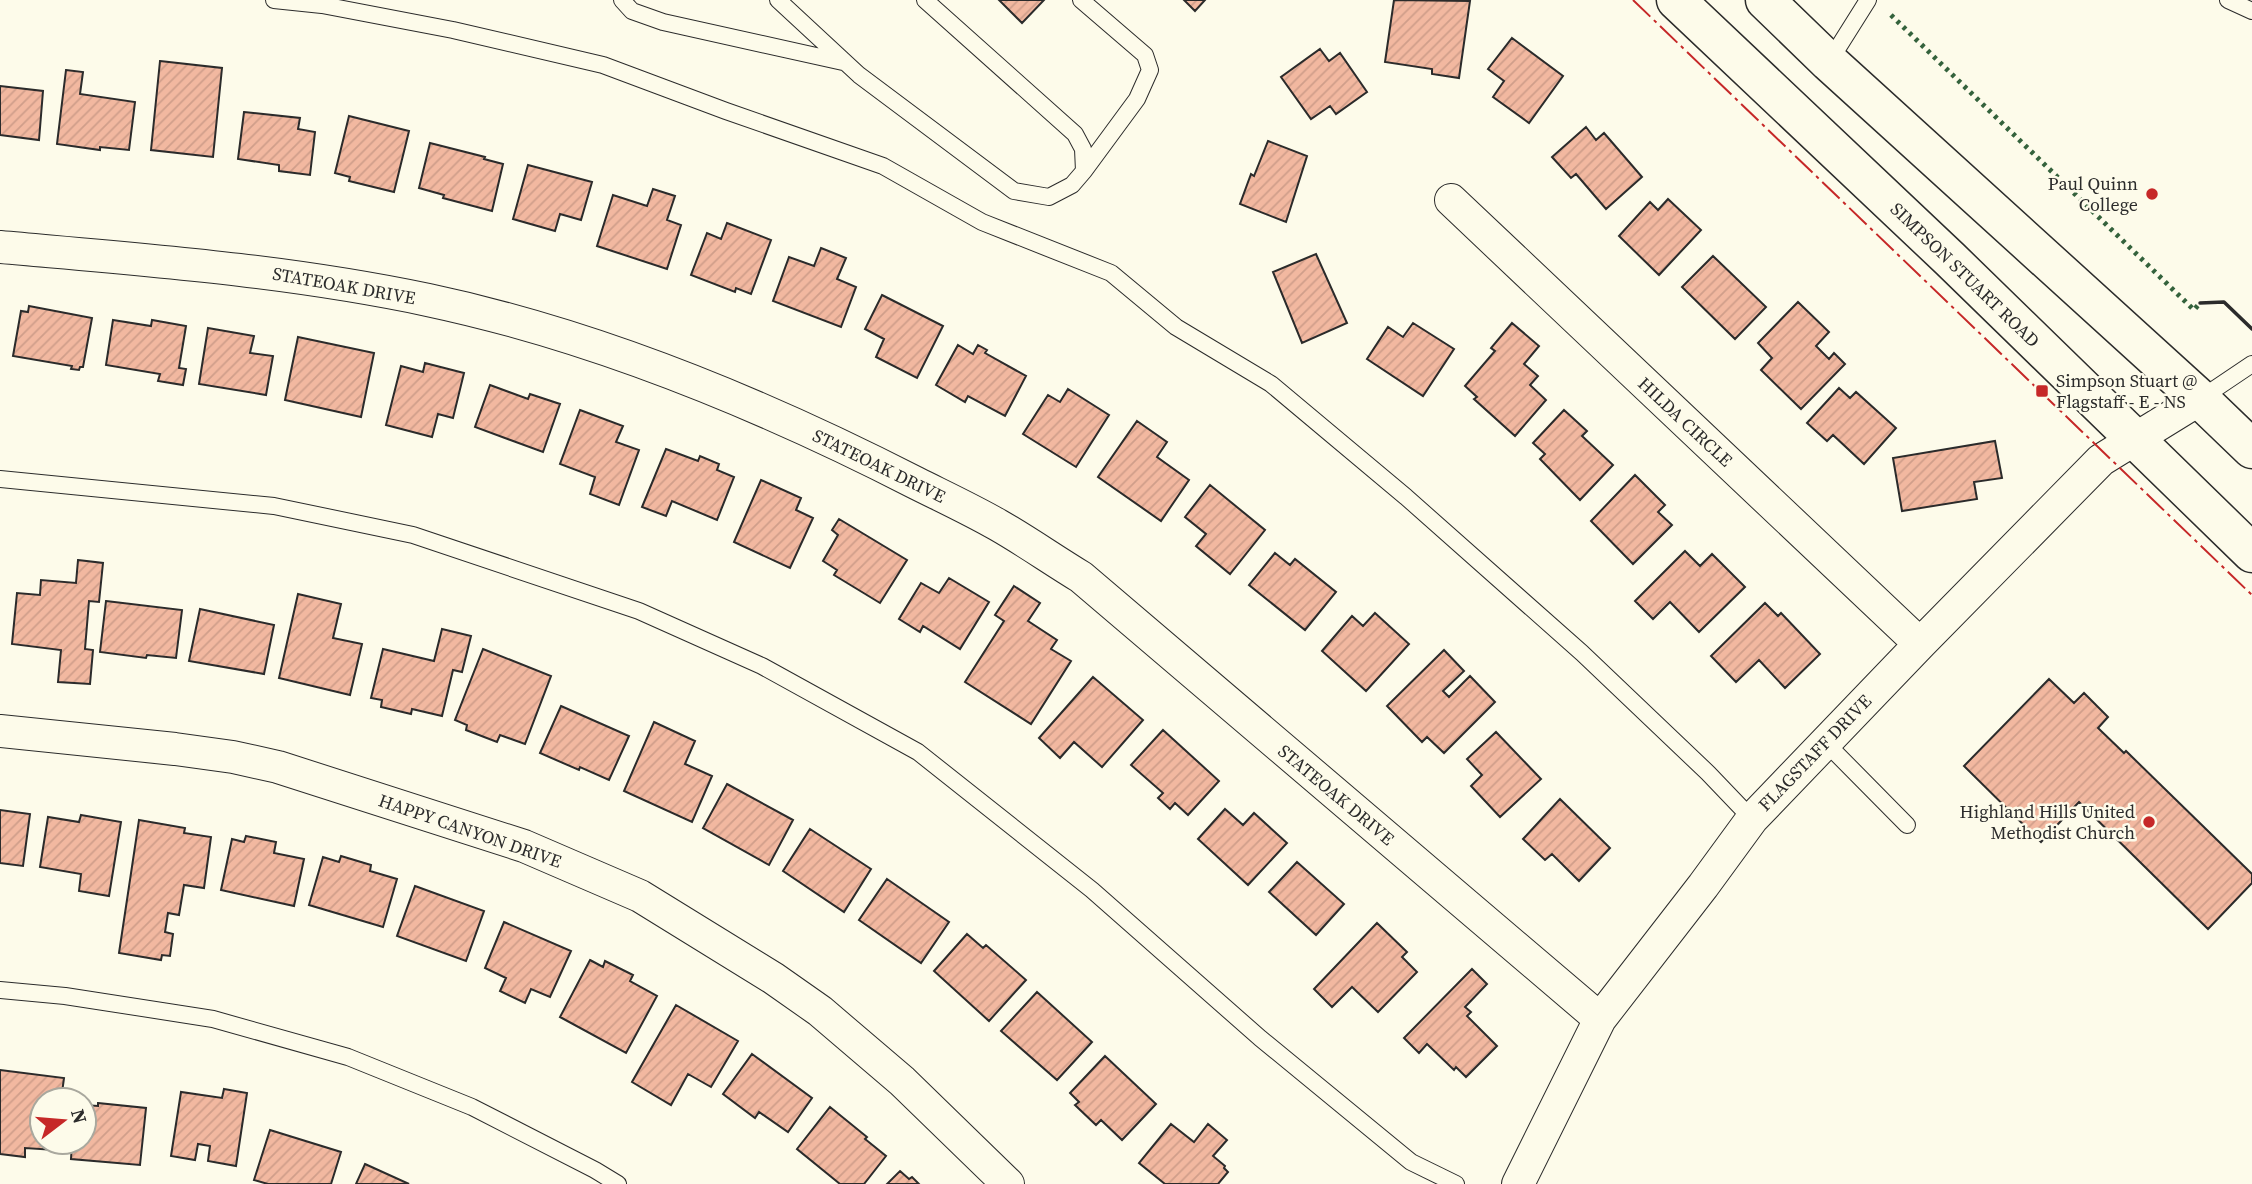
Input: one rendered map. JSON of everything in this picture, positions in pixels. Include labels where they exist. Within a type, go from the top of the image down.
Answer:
[{"type":"main road","name":"SIMPSON STUART ROAD","points":[[1676,0],[2135,438],[2252,554]]},
{"type":"main road","points":[[1765,0],[1829,62],[2252,449]]},
{"type":"street","name":"HILDA CIRCLE","points":[[1451,200],[1920,644]]},
{"type":"street","name":"STATEOAK DRIVE","points":[[0,247],[279,273],[429,301],[541,330],[647,362],[859,454],[999,526],[1081,578],[1600,1019]]},
{"type":"street","name":"FLAGSTAFF DRIVE","points":[[1518,1184],[1600,1019],[1752,819],[2101,460],[2200,399]]},
{"type":"street","name":"HAPPY CANYON DRIVE","points":[[0,731],[175,749],[233,757],[278,767],[524,846],[640,896],[773,978],[820,1011],[902,1081],[1008,1184]]},
{"type":"lane","points":[[274,0],[322,5],[440,27],[603,65],[883,166],[982,222],[1111,273],[1176,327],[1271,384],[1406,497],[1582,653],[1708,773],[1752,819]]},
{"type":"lane","points":[[622,0],[632,11],[663,23],[846,63]]},
{"type":"lane","points":[[778,0],[846,63],[1014,191],[1049,197],[1072,185],[1084,171],[1137,99],[1150,70],[1145,55],[1081,0]]},
{"type":"lane","points":[[925,0],[1075,134],[1083,149],[1084,171]]},
{"type":"lane","points":[[1829,62],[1868,0]]},
{"type":"lane","points":[[2228,0],[2252,11]]},
{"type":"lane","points":[[2200,399],[2252,364]]},
{"type":"lane","points":[[0,479],[274,506],[413,535],[639,611],[762,666],[918,752],[1092,890],[1260,1038],[1411,1162],[1456,1184]]},
{"type":"lane","points":[[1825,742],[1907,825]]},
{"type":"lane","points":[[0,990],[65,996],[213,1019],[348,1057],[472,1107],[596,1170],[618,1184]]},
{"type":"building","points":[[999,0],[1044,0],[1022,23]]},
{"type":"building","points":[[1184,0],[1205,0],[1195,11]]},
{"type":"building","points":[[1394,0],[1470,1],[1459,78],[1432,74],[1432,69],[1385,62]]},
{"type":"building","points":[[1512,38],[1563,76],[1529,123],[1493,97],[1504,81],[1488,69]]},
{"type":"building","points":[[1320,49],[1329,61],[1340,53],[1367,92],[1336,114],[1330,106],[1311,119],[1281,77]]},
{"type":"building","points":[[160,61],[222,68],[213,157],[151,150]]},
{"type":"building","points":[[66,70],[83,72],[80,94],[135,102],[129,150],[100,147],[100,150],[57,144]]},
{"type":"building","points":[[0,86],[43,91],[39,140],[0,135]]},
{"type":"building","points":[[244,112],[300,118],[298,129],[315,132],[310,175],[279,171],[279,165],[238,159]]},
{"type":"building","points":[[349,116],[409,131],[394,192],[349,181],[350,177],[335,173]]},
{"type":"building","points":[[1586,127],[1596,140],[1604,133],[1642,177],[1606,209],[1576,174],[1571,178],[1552,157]]},
{"type":"building","points":[[1268,141],[1307,156],[1286,222],[1240,204],[1251,174],[1254,176]]},
{"type":"building","points":[[430,143],[503,164],[492,211],[443,198],[444,195],[419,188]]},
{"type":"building","points":[[528,165],[592,182],[581,220],[560,214],[555,231],[513,219]]},
{"type":"building","points":[[653,189],[675,196],[667,220],[681,225],[667,269],[597,246],[613,195],[647,206]]},
{"type":"building","points":[[1668,199],[1701,230],[1659,275],[1619,236],[1650,202],[1658,210]]},
{"type":"building","points":[[727,223],[771,240],[751,294],[736,288],[735,292],[691,275],[707,233],[721,239]]},
{"type":"building","points":[[821,248],[846,258],[837,279],[856,287],[841,327],[773,301],[789,257],[814,266]]},
{"type":"building","points":[[1316,254],[1347,323],[1302,343],[1273,272]]},
{"type":"building","points":[[1713,256],[1766,307],[1735,339],[1682,287]]},
{"type":"building","points":[[882,295],[943,326],[917,378],[876,357],[884,339],[865,329]]},
{"type":"building","points":[[1798,302],[1829,332],[1816,346],[1829,359],[1834,353],[1845,364],[1801,409],[1761,370],[1772,358],[1758,343]]},
{"type":"building","points":[[29,306],[92,318],[83,367],[79,370],[71,369],[72,366],[13,356],[21,311],[28,312]]},
{"type":"building","points":[[113,320],[151,326],[152,320],[186,326],[179,368],[186,369],[183,385],[158,381],[160,374],[106,365]]},
{"type":"building","points":[[1413,323],[1454,349],[1423,396],[1367,359],[1388,327],[1403,337]]},
{"type":"building","points":[[1512,323],[1539,346],[1524,364],[1538,376],[1530,385],[1546,400],[1515,436],[1474,399],[1477,397],[1465,386],[1495,351],[1491,348]]},
{"type":"building","points":[[208,328],[254,336],[250,353],[273,356],[266,395],[199,384]]},
{"type":"building","points":[[298,337],[374,353],[361,417],[285,400]]},
{"type":"building","points":[[958,345],[973,354],[978,345],[987,350],[985,353],[1026,376],[1005,416],[968,396],[965,402],[936,385]]},
{"type":"building","points":[[425,363],[464,373],[453,418],[438,414],[432,437],[386,425],[401,366],[423,372]]},
{"type":"building","points":[[490,385],[528,399],[530,394],[560,404],[543,452],[475,427]]},
{"type":"building","points":[[1839,388],[1850,398],[1856,392],[1896,428],[1864,464],[1833,435],[1827,441],[1807,423]]},
{"type":"building","points":[[1068,389],[1109,415],[1076,467],[1023,434],[1048,395],[1060,402]]},
{"type":"building","points":[[580,410],[623,426],[616,442],[639,450],[619,505],[590,494],[595,477],[560,464]]},
{"type":"building","points":[[1564,410],[1587,431],[1582,436],[1613,465],[1580,500],[1540,459],[1545,454],[1533,443]]},
{"type":"building","points":[[1137,421],[1167,442],[1157,457],[1189,480],[1161,521],[1098,477]]},
{"type":"building","points":[[1995,441],[2002,478],[1974,482],[1977,499],[1902,511],[1893,458]]},
{"type":"building","points":[[666,449],[698,461],[700,456],[719,464],[717,470],[734,477],[717,520],[672,501],[666,516],[642,507]]},
{"type":"building","points":[[1635,475],[1665,505],[1658,512],[1672,525],[1633,564],[1591,521]]},
{"type":"building","points":[[761,480],[801,498],[796,510],[813,518],[790,568],[734,542]]},
{"type":"building","points":[[1210,485],[1265,530],[1230,574],[1196,546],[1206,534],[1185,517]]},
{"type":"building","points":[[839,519],[907,560],[880,603],[834,575],[837,570],[823,561],[838,535],[832,530]]},
{"type":"building","points":[[1685,551],[1700,566],[1712,554],[1745,587],[1699,632],[1670,602],[1653,619],[1635,601]]},
{"type":"building","points":[[1275,553],[1290,565],[1295,559],[1336,592],[1305,630],[1249,585]]},
{"type":"building","points":[[78,560],[103,563],[99,602],[89,601],[85,649],[93,650],[90,684],[58,682],[61,650],[12,644],[17,593],[40,595],[41,580],[76,583]]},
{"type":"building","points":[[949,578],[989,602],[960,649],[923,626],[920,632],[899,619],[921,583],[939,593]]},
{"type":"building","points":[[1014,586],[1040,603],[1028,621],[1057,640],[1051,649],[1071,661],[1031,724],[965,682],[1004,621],[995,615]]},
{"type":"building","points":[[298,594],[341,604],[333,638],[362,644],[350,695],[279,678]]},
{"type":"building","points":[[106,601],[182,610],[176,658],[147,655],[146,658],[100,652]]},
{"type":"building","points":[[1765,603],[1778,616],[1781,613],[1820,654],[1785,688],[1759,660],[1736,682],[1711,656]]},
{"type":"building","points":[[200,609],[274,625],[264,674],[189,661]]},
{"type":"building","points":[[1375,613],[1409,644],[1366,691],[1322,651],[1352,616],[1363,626]]},
{"type":"building","points":[[442,629],[471,636],[462,672],[453,670],[442,716],[412,709],[411,714],[381,707],[382,700],[371,698],[383,649],[434,661]]},
{"type":"building","points":[[483,649],[551,676],[525,744],[500,735],[497,742],[466,730],[467,725],[455,720]]},
{"type":"building","points":[[1444,650],[1464,671],[1443,691],[1449,697],[1470,676],[1495,702],[1444,753],[1427,737],[1422,742],[1387,706]]},
{"type":"building","points":[[1093,677],[1143,720],[1102,767],[1074,742],[1060,758],[1039,738]]},
{"type":"building","name":"Highland Hills United Methodist Church","points":[[2049,679],[2074,703],[2084,693],[2108,717],[2098,728],[2124,753],[2126,751],[2252,874],[2252,883],[2208,929],[2079,802],[2041,842],[1964,766]]},
{"type":"building","points":[[561,706],[629,736],[609,780],[540,753]]},
{"type":"building","points":[[654,722],[695,741],[685,764],[712,776],[692,822],[624,791]]},
{"type":"building","points":[[1163,730],[1219,781],[1188,815],[1175,803],[1170,809],[1158,798],[1163,793],[1131,765]]},
{"type":"building","points":[[1496,732],[1541,779],[1500,817],[1471,786],[1482,775],[1467,759]]},
{"type":"building","points":[[727,784],[793,820],[769,865],[703,828]]},
{"type":"building","points":[[1560,799],[1610,848],[1579,881],[1552,854],[1545,860],[1523,839]]},
{"type":"building","points":[[1225,809],[1243,825],[1254,813],[1287,843],[1248,885],[1198,839]]},
{"type":"building","points":[[0,810],[30,814],[23,866],[0,863]]},
{"type":"building","points":[[81,815],[121,822],[109,896],[79,891],[81,874],[40,867],[48,817],[79,822]]},
{"type":"building","points":[[139,820],[185,828],[184,833],[211,837],[204,888],[184,885],[179,915],[168,913],[165,932],[173,934],[170,956],[162,955],[161,960],[119,953]]},
{"type":"building","points":[[810,829],[871,869],[844,912],[783,871]]},
{"type":"building","points":[[246,836],[276,842],[274,853],[304,859],[294,906],[221,890],[232,839],[244,842]]},
{"type":"building","points":[[341,856],[371,865],[370,871],[397,879],[383,927],[309,905],[323,857],[339,862]]},
{"type":"building","points":[[1297,862],[1344,904],[1316,935],[1269,892]]},
{"type":"building","points":[[887,879],[949,922],[921,963],[859,920]]},
{"type":"building","points":[[415,886],[484,911],[466,961],[397,936]]},
{"type":"building","points":[[504,922],[571,951],[550,997],[531,989],[525,1003],[500,991],[506,978],[485,968]]},
{"type":"building","points":[[1377,923],[1407,952],[1402,957],[1417,972],[1378,1012],[1352,987],[1332,1007],[1314,989]]},
{"type":"building","points":[[967,934],[983,948],[986,945],[1026,980],[989,1021],[934,971]]},
{"type":"building","points":[[590,960],[603,967],[605,961],[633,975],[630,981],[657,996],[626,1053],[560,1017]]},
{"type":"building","points":[[1472,969],[1487,984],[1465,1007],[1471,1012],[1467,1016],[1497,1046],[1466,1077],[1456,1067],[1454,1070],[1427,1044],[1419,1053],[1404,1038]]},
{"type":"building","points":[[1037,992],[1092,1042],[1057,1080],[1001,1031]]},
{"type":"building","points":[[676,1005],[738,1041],[711,1087],[688,1074],[671,1105],[632,1082]]},
{"type":"building","points":[[752,1054],[812,1098],[788,1132],[759,1112],[755,1118],[723,1094]]},
{"type":"building","points":[[1105,1056],[1156,1104],[1122,1140],[1101,1120],[1096,1125],[1075,1105],[1079,1102],[1070,1093]]},
{"type":"building","points":[[0,1070],[64,1078],[63,1086],[28,1086],[28,1148],[25,1148],[25,1157],[0,1154]]},
{"type":"building","points":[[224,1089],[247,1093],[236,1166],[208,1161],[210,1146],[198,1144],[195,1160],[171,1156],[181,1092],[222,1098]]},
{"type":"building","points":[[98,1103],[146,1108],[140,1165],[71,1159],[71,1156],[98,1156]]},
{"type":"building","points":[[830,1107],[886,1156],[864,1184],[840,1184],[797,1149]]},
{"type":"building","points":[[1171,1124],[1194,1142],[1208,1124],[1227,1140],[1213,1156],[1228,1172],[1218,1184],[1165,1184],[1139,1163]]},
{"type":"building","points":[[270,1130],[341,1152],[331,1184],[268,1184],[254,1180]]},
{"type":"building","points":[[365,1164],[409,1184],[356,1184]]},
{"type":"building","points":[[900,1171],[909,1179],[912,1177],[919,1184],[887,1184]]},
{"type":"hedge","points":[[1891,15],[2194,310],[2200,303]]},
{"type":"wall","points":[[2200,303],[2224,302],[2252,329]]},
{"type":"power","points":[[1633,0],[2252,595]]},
{"type":"place","name":"Paul Quinn College","points":[[2152,194]]},
{"type":"place","name":"Simpson Stuart @ Flagstaff - E - NS","points":[[2042,391]]},
{"type":"place","name":"Highland Hills United Methodist Church","points":[[2149,822]]}]
